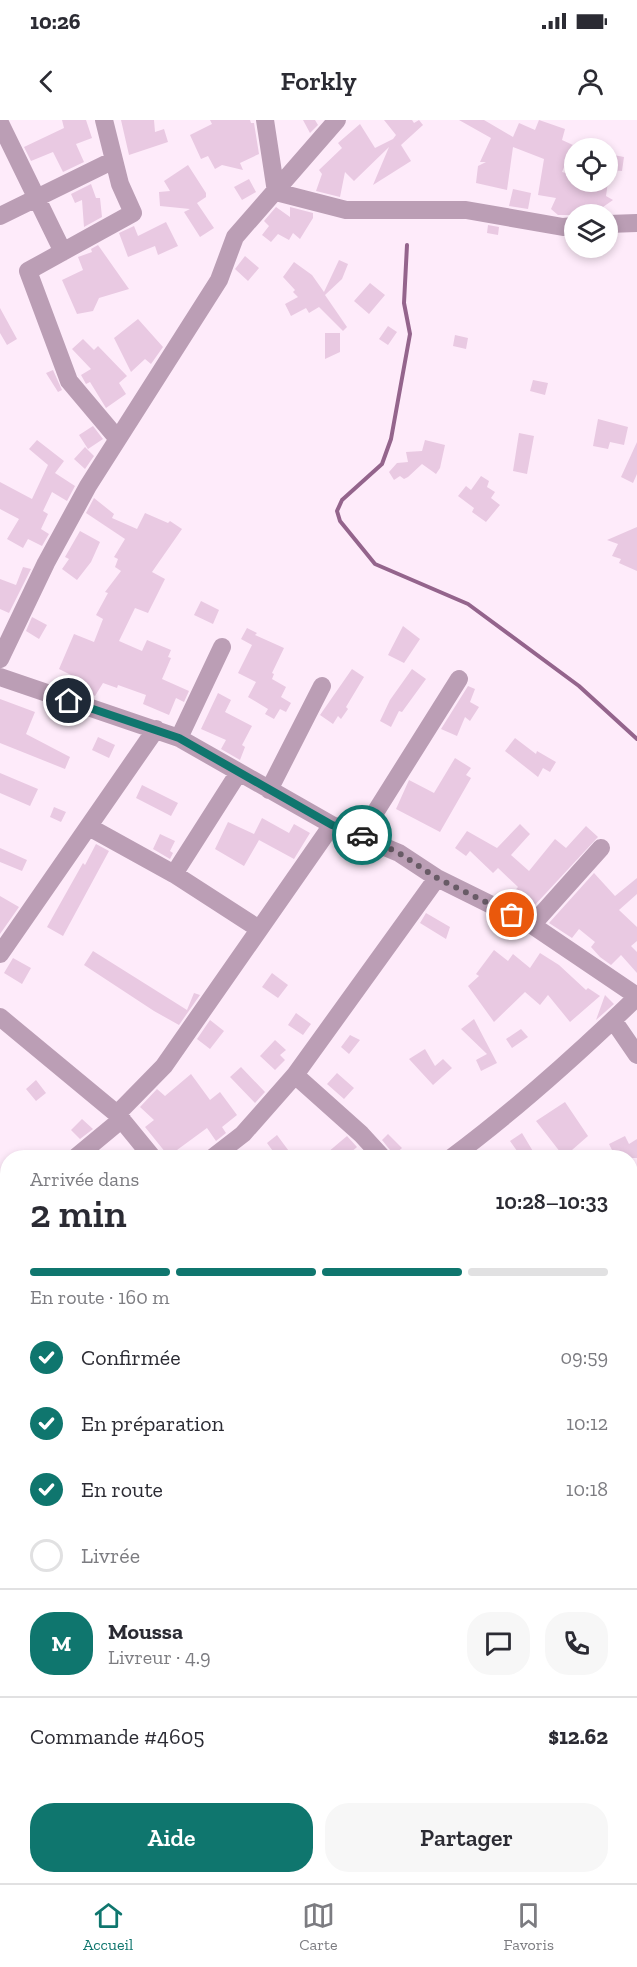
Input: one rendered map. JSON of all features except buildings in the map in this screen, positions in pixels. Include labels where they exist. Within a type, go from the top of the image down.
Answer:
[{"type":"street","points":[[104,120],[120,184],[133,213],[28,271],[69,381],[117,438]]},
{"type":"street","points":[[265,120],[276,192]]},
{"type":"street","points":[[0,659],[46,563],[117,438],[219,280],[235,237],[337,120]]},
{"type":"street","points":[[0,123],[63,252]]},
{"type":"street","points":[[0,216],[114,160]]},
{"type":"street","points":[[276,192],[346,210],[466,210],[564,226]]},
{"type":"street","points":[[618,223],[637,222]]},
{"type":"street","points":[[179,738],[222,647]]},
{"type":"street","points":[[0,677],[179,738],[332,825],[361,835],[399,853],[437,878],[532,925],[637,996],[491,1128],[462,1150]]},
{"type":"street","points":[[361,835],[459,679]]},
{"type":"street","points":[[269,790],[322,686]]},
{"type":"street","points":[[0,954],[156,729]]},
{"type":"street","points":[[174,874],[239,772]]},
{"type":"street","points":[[83,1150],[119,1116],[164,1066],[332,825]]},
{"type":"street","points":[[89,827],[174,874],[259,929]]},
{"type":"street","points":[[532,925],[601,848]]},
{"type":"street","points":[[222,1150],[243,1134],[295,1075],[437,878]]},
{"type":"street","points":[[0,1017],[119,1116],[147,1150]]},
{"type":"street","points":[[613,1020],[637,1055]]},
{"type":"street","points":[[295,1075],[361,1134],[375,1150]]},
{"type":"waterway","points":[[407,245],[404,303],[410,334],[391,439],[382,464],[342,500],[337,511],[340,521],[375,564],[468,604],[579,686],[637,739]]},
{"type":"way so far","points":[[362,835],[399,853],[437,878],[512,915]]},
{"type":"route","points":[[69,701],[179,738],[332,825],[362,835]]}]
